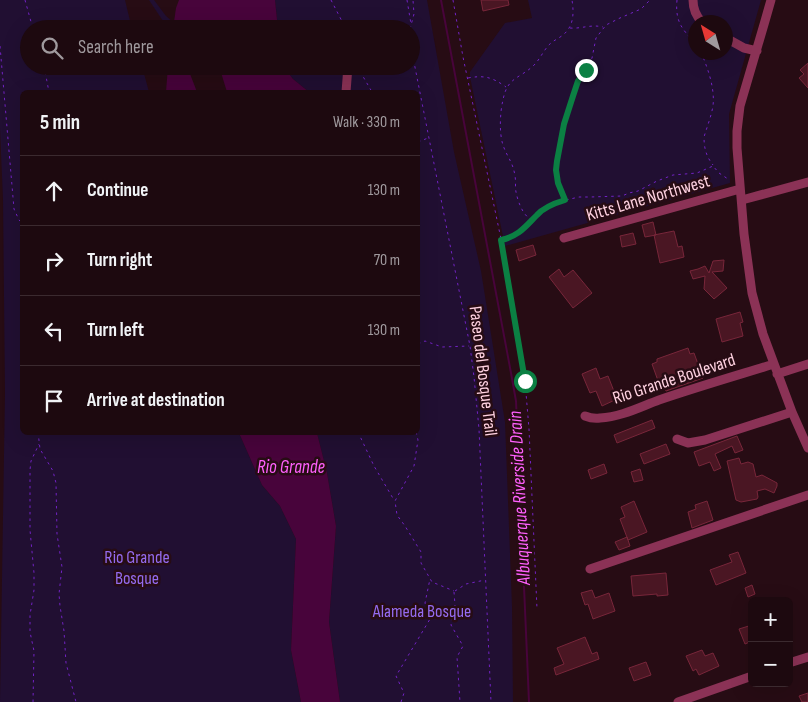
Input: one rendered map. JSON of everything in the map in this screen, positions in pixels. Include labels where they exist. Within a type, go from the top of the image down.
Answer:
[{"type":"street","points":[[693,0],[697,15]]},
{"type":"street","points":[[770,0],[740,106],[737,131],[740,189],[752,293],[763,334],[792,412],[808,448]]},
{"type":"street","points":[[733,42],[744,48],[757,51]]},
{"type":"street","points":[[346,90],[347,75]]},
{"type":"street","points":[[742,200],[808,182]]},
{"type":"street","name":"Kitts Lane Northwest","points":[[564,238],[740,189]]},
{"type":"street","name":"Rio Grande Boulevard","points":[[585,416],[601,418],[619,415],[774,364]]},
{"type":"street","points":[[778,374],[808,364]]},
{"type":"street","points":[[677,438],[688,442],[706,440],[792,412]]},
{"type":"street","points":[[590,569],[808,495]]},
{"type":"street","points":[[793,662],[808,656]]},
{"type":"street","points":[[678,702],[748,677]]},
{"type":"path","points":[[25,0],[31,20]]},
{"type":"path","points":[[331,0],[341,20]]},
{"type":"path","points":[[406,0],[410,20]]},
{"type":"path","points":[[412,20],[414,14],[413,0]]},
{"type":"path","points":[[453,0],[467,78],[501,240],[525,381],[537,609]]},
{"type":"path","points":[[532,220],[519,203],[514,167],[502,139],[500,128],[501,108],[506,88],[517,77],[534,66],[549,45],[562,35],[572,23],[572,0]]},
{"type":"path","points":[[565,200],[558,183],[556,170],[564,124],[578,81],[592,58],[596,38],[604,28],[615,20],[641,9],[650,0]]},
{"type":"path","points":[[677,0],[676,11],[679,24],[688,35]]},
{"type":"path","points":[[569,27],[596,26],[604,28]]},
{"type":"path","points":[[0,46],[14,208],[20,221]]},
{"type":"path","points":[[704,60],[713,92],[713,107],[704,137],[706,156],[718,173],[728,179]]},
{"type":"path","points":[[46,75],[49,90]]},
{"type":"path","points":[[362,75],[371,90]]},
{"type":"path","name":"Paseo del Bosque Trail","points":[[417,75],[420,90]]},
{"type":"path","points":[[467,78],[486,76],[494,79],[506,88]]},
{"type":"path","name":"Paseo del Bosque Trail","points":[[420,92],[470,346],[474,377],[479,429],[491,702]]},
{"type":"path","points":[[420,141],[429,138]]},
{"type":"path","points":[[501,240],[515,235],[525,228],[538,214],[550,205],[579,197],[622,196],[673,175],[697,173],[713,166]]},
{"type":"path","points":[[420,343],[425,342],[442,347],[470,346]]},
{"type":"path","points":[[38,435],[40,449],[53,471],[56,483],[57,534],[62,567],[59,594],[60,606],[66,663],[76,702]]},
{"type":"path","points":[[359,435],[374,466],[395,501],[397,515],[421,552],[421,563],[430,579],[432,582],[454,591]]},
{"type":"path","points":[[395,501],[414,466],[418,440],[417,435]]},
{"type":"path","points":[[32,702],[34,651],[30,632],[30,615],[34,590],[34,573],[30,530],[30,470],[39,444]]},
{"type":"path","points":[[401,702],[404,693],[396,676],[430,619],[425,603],[430,579]]},
{"type":"path","points":[[454,591],[466,584],[486,580]]},
{"type":"path","points":[[454,591],[455,605],[451,624],[463,646],[457,657],[460,702]]},
{"type":"green space","name":"Rio Grande Bosque","points":[[0,0],[125,0],[130,20],[20,20],[20,75],[144,75],[148,90],[20,90],[20,435],[240,435],[262,485],[280,506],[296,539],[291,650],[301,702],[0,702],[5,393],[3,200],[0,128]]},
{"type":"green space","points":[[149,0],[154,0],[171,20],[162,20]]},
{"type":"green space","name":"Alameda Bosque","points":[[275,0],[427,0],[454,152],[481,271],[505,422],[512,606],[513,702],[340,702],[329,622],[336,526],[327,473],[318,435],[420,435],[420,90],[307,90],[290,75],[420,75],[420,20],[277,20]]},
{"type":"green space","points":[[528,0],[761,0],[729,114],[730,183],[505,246],[470,72],[505,23],[532,18]]},
{"type":"water","points":[[179,0],[275,0],[277,20],[174,20]]},
{"type":"water","points":[[167,75],[190,75],[196,90],[166,90]]},
{"type":"water","points":[[222,75],[290,75],[307,90],[226,90]]},
{"type":"water","name":"Rio Grande","points":[[240,435],[318,435],[327,473],[336,526],[329,622],[340,702],[301,702],[291,650],[296,539],[280,506],[262,485]]},
{"type":"building","points":[[481,0],[508,0],[509,5],[483,11]]},
{"type":"building","points":[[808,63],[808,88],[799,78],[804,74],[800,70]]},
{"type":"building","points":[[653,222],[656,235],[645,237],[642,225]]},
{"type":"building","points":[[674,231],[678,247],[682,246],[684,257],[660,263],[654,235]]},
{"type":"building","points":[[633,233],[636,244],[622,247],[620,236]]},
{"type":"building","points":[[533,245],[536,255],[519,261],[516,250]]},
{"type":"building","points":[[724,260],[723,271],[712,272],[727,288],[714,299],[704,289],[705,276],[693,279],[690,271],[705,266],[709,273],[713,261]]},
{"type":"building","points":[[559,269],[564,277],[573,270],[592,293],[573,308],[549,277]]},
{"type":"building","points":[[740,312],[743,322],[740,323],[743,336],[722,342],[716,319]]},
{"type":"building","points":[[688,348],[690,354],[694,353],[703,378],[666,391],[664,388],[661,389],[652,364],[657,362],[657,359]]},
{"type":"building","points":[[596,368],[600,379],[608,376],[617,399],[602,406],[596,391],[590,393],[582,374]]},
{"type":"building","points":[[652,420],[655,428],[617,443],[614,435]]},
{"type":"building","points":[[737,436],[743,450],[735,453],[732,446],[715,454],[721,468],[714,471],[710,462],[699,466],[694,452]]},
{"type":"building","points":[[666,444],[670,454],[644,464],[640,454]]},
{"type":"building","points":[[739,458],[741,464],[748,462],[753,464],[756,477],[762,475],[777,483],[774,493],[765,489],[757,491],[757,499],[741,502],[736,500],[727,461]]},
{"type":"building","points":[[604,464],[607,473],[591,479],[588,470]]},
{"type":"building","points":[[640,469],[643,480],[634,482],[631,472]]},
{"type":"building","points":[[634,501],[647,532],[628,540],[620,519],[625,517],[621,507]]},
{"type":"building","points":[[707,501],[713,520],[692,528],[688,512],[696,509],[695,505]]},
{"type":"building","points":[[627,537],[630,546],[619,550],[615,542]]},
{"type":"building","points":[[738,552],[746,573],[716,585],[710,570],[732,562],[729,555]]},
{"type":"building","points":[[666,573],[668,595],[633,596],[631,576]]},
{"type":"building","points":[[752,585],[755,594],[748,597],[745,588]]},
{"type":"building","points":[[592,590],[595,598],[609,593],[615,611],[593,619],[588,604],[585,605],[581,593]]},
{"type":"building","points":[[748,626],[748,643],[745,644],[739,629]]},
{"type":"building","points":[[585,637],[592,654],[597,652],[599,659],[556,675],[554,668],[564,664],[557,648]]},
{"type":"building","points":[[702,650],[705,656],[713,653],[719,666],[699,675],[696,669],[693,671],[686,656]]},
{"type":"building","points":[[646,662],[651,675],[634,681],[629,668]]},
{"type":"building","points":[[808,693],[808,702],[802,702],[799,696]]},
{"type":"waterway","name":"Albuquerque Riverside Drain","points":[[441,0],[516,401],[529,702]]},
{"type":"route","points":[[525,381],[501,240],[509,238],[525,228],[538,214],[550,205],[565,200],[558,183],[557,161],[564,124],[578,81],[586,70]]}]
